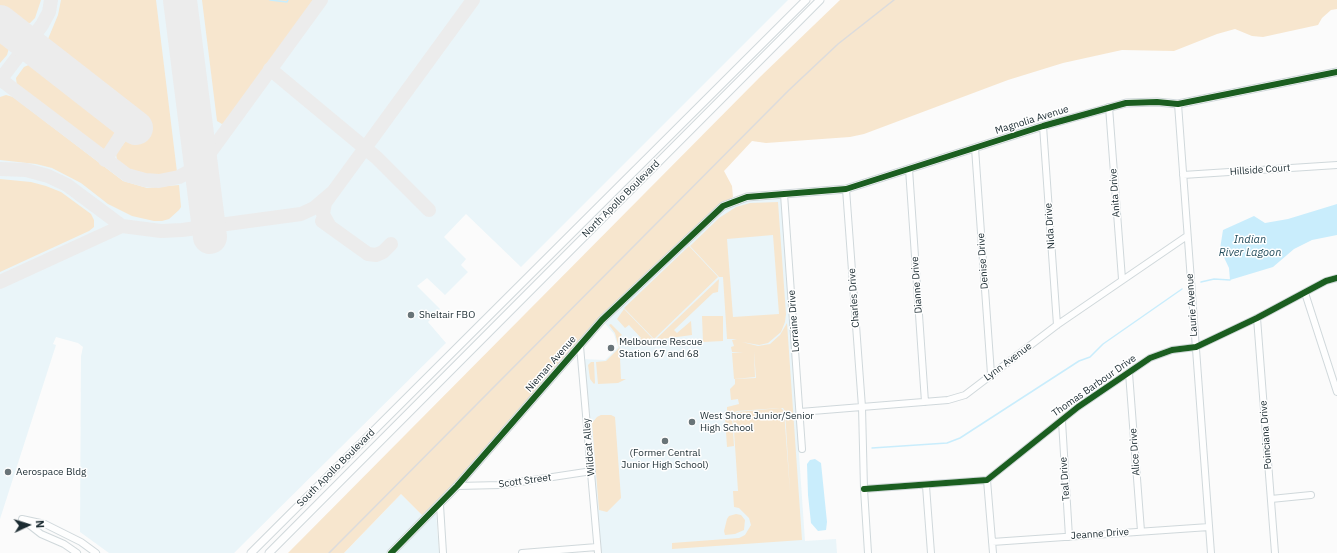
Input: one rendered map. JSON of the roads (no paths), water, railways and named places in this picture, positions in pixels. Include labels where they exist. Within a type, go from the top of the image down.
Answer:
[{"type":"street","name":"North Apollo Boulevard","points":[[422,382],[806,0]]},
{"type":"street","name":"North Apollo Boulevard","points":[[423,398],[820,0]]},
{"type":"street","name":"Magnolia Avenue","points":[[735,200],[747,197],[846,189],[1043,126],[1109,107],[1134,103],[1157,102],[1178,104],[1337,72]]},
{"type":"street","name":"Laurie Avenue","points":[[1178,104],[1211,553]]},
{"type":"street","name":"Anita Drive","points":[[1109,107],[1122,279]]},
{"type":"street","name":"Nida Drive","points":[[1043,126],[1057,325]]},
{"type":"street","name":"Denise Drive","points":[[975,148],[992,374]]},
{"type":"street","name":"Hillside Court","points":[[1183,175],[1337,165]]},
{"type":"street","name":"Dianne Drive","points":[[909,169],[925,402]]},
{"type":"street","name":"Charles Drive","points":[[846,189],[862,407],[864,489],[868,553]]},
{"type":"street","name":"Lorraine Drive","points":[[784,194],[802,449]]},
{"type":"street","name":"Nieman Avenue","points":[[391,553],[440,505],[602,320],[712,215],[723,206],[735,200]]},
{"type":"street","name":"Lynn Avenue","points":[[800,412],[948,400],[965,395],[1057,325],[1122,279],[1187,236]]},
{"type":"street","name":"Thomas Barbour Drive","points":[[987,480],[1078,407],[1150,358],[1172,350],[1196,347],[1337,278]]},
{"type":"street","points":[[1305,293],[1337,392]]},
{"type":"street","name":"Poinciana Drive","points":[[1257,318],[1275,553]]},
{"type":"street","name":"Wildcat Alley","points":[[580,346],[598,550]]},
{"type":"street","name":"Alice Drive","points":[[1129,372],[1141,531]]},
{"type":"street","name":"South Apollo Boulevard","points":[[251,553],[422,382]]},
{"type":"street","name":"South Apollo Boulevard","points":[[269,553],[423,398]]},
{"type":"street","name":"Teal Drive","points":[[1062,420],[1069,536]]},
{"type":"street","name":"Scott Street","points":[[457,486],[500,485],[592,471]]},
{"type":"street","points":[[864,489],[926,486],[987,480],[993,553]]},
{"type":"street","points":[[926,486],[931,553]]},
{"type":"street","points":[[1271,500],[1311,495]]},
{"type":"street","points":[[440,505],[443,553]]},
{"type":"street","points":[[77,553],[64,544],[41,534],[22,519],[45,524],[74,539],[96,553]]},
{"type":"street","name":"Jeanne Drive","points":[[992,542],[1209,527]]},
{"type":"street","points":[[522,553],[598,550]]},
{"type":"water","name":"Indian River Lagoon","points":[[1337,204],[1337,235],[1312,240],[1294,249],[1273,267],[1230,280],[1229,268],[1220,249],[1223,230],[1254,216],[1265,223],[1288,219]]},
{"type":"water","points":[[815,459],[821,463],[827,522],[826,530],[818,531],[811,523],[808,495],[807,464],[810,460]]},
{"type":"waterway","points":[[270,0],[287,2],[288,0]]},
{"type":"waterway","points":[[1201,282],[1214,279],[1230,280]]},
{"type":"waterway","points":[[872,448],[947,443],[960,438],[1079,361],[1090,357],[1103,344],[1182,289]]},
{"type":"railway","points":[[329,553],[788,91],[838,44],[894,0]]},
{"type":"place","name":"Sheltair FBO","points":[[411,315]]},
{"type":"place","name":"Melbourne Rescue Station 67 and 68","points":[[611,348]]},
{"type":"place","name":"West Shore Junior/Senior High School","points":[[692,422]]},
{"type":"place","name":"(Former Central Junior High School)","points":[[665,441]]},
{"type":"place","name":"Aerospace Bldg","points":[[8,472]]}]
